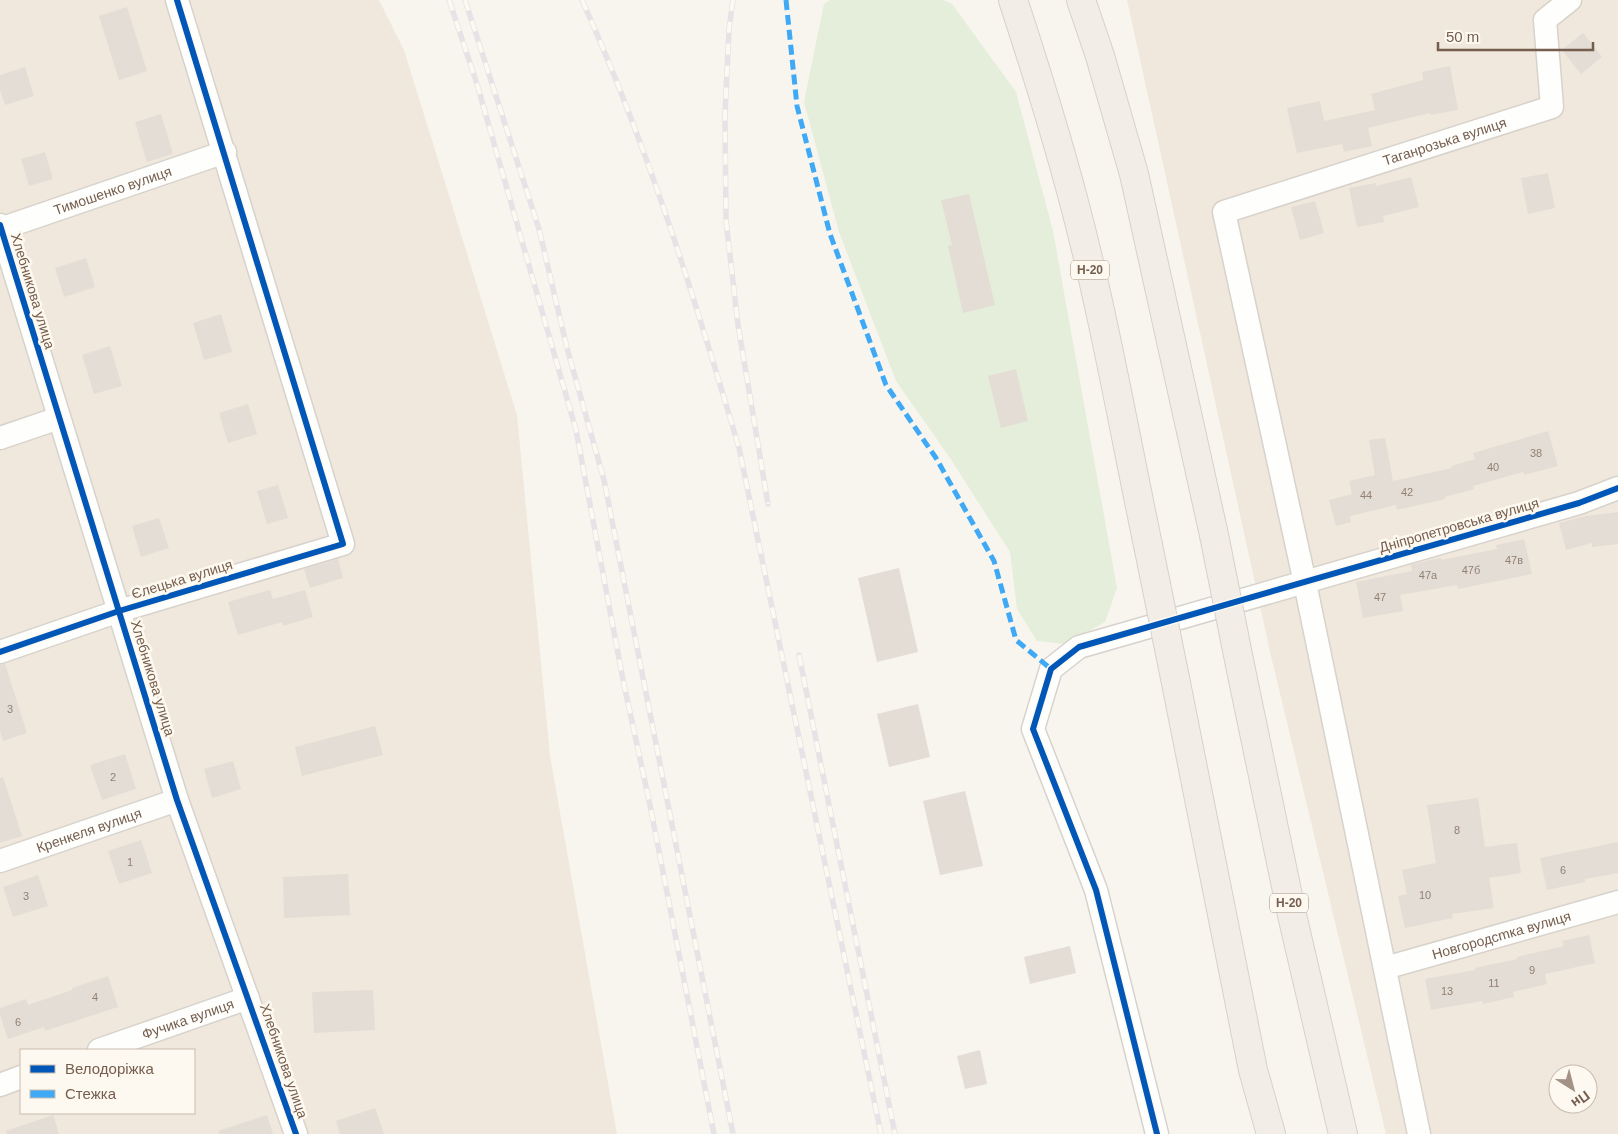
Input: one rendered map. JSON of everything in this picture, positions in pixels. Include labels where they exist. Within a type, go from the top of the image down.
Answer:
[{"type":"main road","name":"Н-20","points":[[1013,0],[1074,203],[1100,314],[1253,1070],[1271,1134]]},
{"type":"main road","name":"Н-20","points":[[1081,0],[1100,56],[1134,174],[1214,535],[1292,915],[1344,1134]]},
{"type":"street","points":[[177,0],[224,152]]},
{"type":"street","name":"Таганрозька вулиця","points":[[1305,583],[1224,212],[1552,107],[1543,10],[1570,0]]},
{"type":"street","name":"Тимошенко вулиця","points":[[0,227],[224,152]]},
{"type":"street","name":"Єлецька вулиця","points":[[0,652],[119,611],[343,544],[224,152]]},
{"type":"street","name":"Хлебникова улица","points":[[0,227],[177,800],[296,1134]]},
{"type":"street","points":[[0,438],[59,418]]},
{"type":"street","name":"Дніпропетровська вулиця","points":[[1157,1134],[1096,890],[1032,729],[1051,669],[1080,647],[1579,503],[1618,488]]},
{"type":"street","points":[[1305,583],[1419,1134]]},
{"type":"street","name":"Кренкеля вулиця","points":[[0,860],[177,800]]},
{"type":"street","name":"Новгородсmка вулиця","points":[[1385,968],[1618,902]]},
{"type":"street","name":"Фучика вулиця","points":[[101,1049],[248,998]]},
{"type":"street","points":[[0,1085],[20,1077]]},
{"type":"shaded area","points":[[0,0],[379,0],[404,50],[517,415],[550,756],[617,1134],[0,1134]]},
{"type":"shaded area","points":[[1127,0],[1618,0],[1618,1134],[1386,1134],[1271,656]]},
{"type":"green space","points":[[830,0],[943,0],[952,4],[1016,92],[1053,231],[1117,588],[1105,622],[1066,644],[1037,641],[1017,609],[1010,552],[950,458],[896,381],[839,232],[804,102],[824,4]]},
{"type":"building","points":[[127,7],[147,71],[119,80],[99,16]]},
{"type":"building","points":[[1583,33],[1602,57],[1581,74],[1562,50]]},
{"type":"building","points":[[1450,66],[1458,110],[1430,115],[1430,113],[1368,128],[1372,146],[1344,152],[1342,144],[1297,153],[1287,108],[1320,101],[1324,121],[1375,110],[1371,94],[1423,80],[1422,72]]},
{"type":"building","points":[[25,67],[34,96],[5,105],[0,90],[0,75]]},
{"type":"building","points":[[161,114],[173,154],[147,162],[135,122]]},
{"type":"building","points":[[45,152],[53,179],[29,186],[21,159]]},
{"type":"building","points":[[1548,173],[1555,208],[1528,214],[1521,178]]},
{"type":"building","points":[[1411,177],[1419,207],[1383,216],[1384,222],[1357,227],[1349,188],[1376,183],[1376,186]]},
{"type":"building","points":[[969,194],[995,305],[963,313],[948,246],[952,245],[941,200]]},
{"type":"building","points":[[1315,201],[1324,233],[1300,240],[1291,207]]},
{"type":"building","points":[[86,258],[95,287],[64,297],[55,268]]},
{"type":"building","points":[[221,314],[232,352],[204,360],[193,323]]},
{"type":"building","points":[[110,346],[122,386],[94,394],[82,355]]},
{"type":"building","points":[[1016,369],[1028,421],[1001,428],[988,376]]},
{"type":"building","points":[[248,404],[257,434],[228,443],[219,413]]},
{"type":"building","points":[[1548,431],[1558,466],[1524,475],[1523,472],[1473,486],[1474,489],[1445,497],[1445,499],[1397,510],[1396,505],[1350,516],[1351,522],[1336,526],[1329,500],[1352,494],[1349,481],[1375,475],[1369,440],[1385,438],[1393,481],[1452,468],[1451,466],[1475,459],[1473,453]]},
{"type":"building","points":[[278,485],[288,518],[267,524],[257,491]]},
{"type":"building","points":[[1618,512],[1618,544],[1592,547],[1592,543],[1566,550],[1559,523],[1586,516]]},
{"type":"building","points":[[159,518],[169,548],[141,557],[132,526]]},
{"type":"building","points":[[1524,539],[1532,574],[1458,589],[1457,585],[1400,595],[1403,611],[1363,618],[1356,582],[1412,571],[1411,565],[1497,549],[1496,545]]},
{"type":"building","points":[[338,559],[343,578],[310,588],[304,569]]},
{"type":"building","points":[[899,568],[918,652],[877,662],[858,578]]},
{"type":"building","points":[[270,590],[273,599],[305,590],[313,617],[283,626],[282,622],[238,635],[228,602]]},
{"type":"building","points":[[5,664],[27,733],[3,741],[0,731],[0,665]]},
{"type":"building","points":[[918,704],[930,757],[889,767],[877,714]]},
{"type":"building","points":[[375,726],[383,755],[302,776],[295,747]]},
{"type":"building","points":[[125,754],[136,789],[102,800],[90,765]]},
{"type":"building","points":[[233,761],[241,789],[212,798],[204,769]]},
{"type":"building","points":[[3,777],[22,836],[0,843],[0,778]]},
{"type":"building","points":[[965,791],[983,866],[940,875],[923,801]]},
{"type":"building","points":[[1478,798],[1485,847],[1517,843],[1521,873],[1489,878],[1494,908],[1452,914],[1453,918],[1405,928],[1398,896],[1407,894],[1402,870],[1436,863],[1427,805]]},
{"type":"building","points":[[141,840],[152,873],[119,884],[108,851]]},
{"type":"building","points":[[1618,842],[1618,873],[1585,879],[1585,882],[1547,890],[1540,858]]},
{"type":"building","points":[[348,874],[350,915],[284,918],[283,877]]},
{"type":"building","points":[[38,875],[48,906],[13,917],[3,887]]},
{"type":"building","points":[[1589,935],[1595,963],[1545,974],[1547,984],[1513,992],[1514,997],[1483,1004],[1482,1001],[1431,1010],[1425,979],[1475,970],[1475,968],[1517,959],[1517,957],[1564,946],[1562,941]]},
{"type":"building","points":[[1070,946],[1076,973],[1030,984],[1024,957]]},
{"type":"building","points":[[108,976],[118,1007],[45,1031],[44,1027],[8,1039],[0,1015],[0,1008],[26,999],[28,1005]]},
{"type":"building","points":[[373,990],[375,1030],[314,1033],[312,992]]},
{"type":"building","points":[[980,1050],[987,1084],[965,1089],[957,1056]]},
{"type":"building","points":[[375,1108],[384,1134],[340,1134],[336,1121]]},
{"type":"building","points":[[53,1115],[59,1134],[7,1134],[6,1131]]},
{"type":"building","points":[[267,1115],[273,1134],[219,1134],[218,1131]]},
{"type":"railway","points":[[449,0],[477,84],[576,430],[623,680],[650,805],[714,1134]]},
{"type":"railway","points":[[465,0],[539,229],[567,348],[604,480],[733,1134]]},
{"type":"railway","points":[[582,0],[628,109],[668,221],[705,334],[739,448],[881,1134]]},
{"type":"railway","points":[[733,0],[729,29],[725,115],[726,221],[738,325],[768,504]]},
{"type":"railway","points":[[799,655],[895,1134]]},
{"type":"marked path","points":[[786,0],[797,106],[830,234],[886,385],[936,458],[994,561],[1016,640],[1051,669]]},
{"type":"cycle path","points":[[0,652],[119,611],[343,544],[177,0]]},
{"type":"cycle path","points":[[0,225],[177,800],[296,1134]]},
{"type":"cycle path","points":[[1157,1134],[1096,890],[1033,729],[1051,669],[1079,647],[1579,503],[1618,488]]}]
